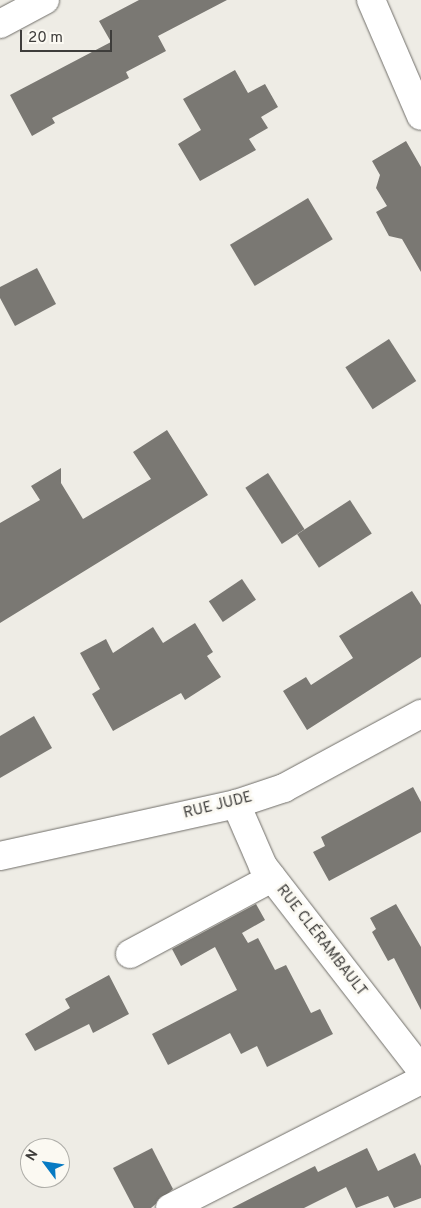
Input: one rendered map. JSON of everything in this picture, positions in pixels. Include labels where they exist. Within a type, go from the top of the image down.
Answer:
[{"type":"street","points":[[0,24],[45,0]]},
{"type":"street","points":[[371,0],[421,116]]},
{"type":"street","name":"RUE JUDE","points":[[0,856],[236,804],[284,788],[421,714]]},
{"type":"street","name":"RUE CLÉRAMBAULT","points":[[236,804],[272,878],[421,1070]]},
{"type":"street","points":[[130,954],[272,878]]},
{"type":"street","points":[[170,1208],[421,1080]]},
{"type":"building","points":[[139,0],[227,0],[158,36],[166,51],[126,72],[129,78],[52,118],[55,123],[32,136],[10,95],[111,42],[99,21]]},
{"type":"building","points":[[235,70],[248,93],[265,84],[278,107],[261,117],[268,128],[249,139],[256,150],[200,181],[178,144],[201,130],[183,99]]},
{"type":"building","points":[[406,141],[421,167],[421,272],[402,239],[389,236],[376,212],[387,206],[376,188],[380,175],[372,161]]},
{"type":"building","points":[[308,198],[333,239],[255,286],[230,245]]},
{"type":"building","points":[[37,268],[56,304],[15,326],[0,298],[0,287]]},
{"type":"building","points":[[389,339],[416,381],[373,409],[345,367]]},
{"type":"building","points":[[167,430],[208,495],[0,623],[0,523],[40,500],[31,486],[61,468],[61,483],[83,519],[151,479],[133,452]]},
{"type":"building","points":[[268,473],[304,529],[282,544],[245,488]]},
{"type":"building","points":[[350,500],[372,534],[319,568],[297,534]]},
{"type":"building","points":[[242,579],[256,600],[223,622],[209,601]]},
{"type":"building","points":[[412,591],[421,605],[421,657],[307,730],[283,691],[306,677],[311,685],[353,658],[339,636]]},
{"type":"building","points":[[195,623],[213,652],[207,656],[221,677],[185,700],[181,693],[113,731],[92,694],[100,689],[80,653],[106,639],[113,653],[153,627],[163,643]]},
{"type":"building","points":[[34,716],[52,748],[0,778],[0,736]]},
{"type":"building","points":[[413,787],[421,802],[421,832],[329,881],[313,852],[325,846],[321,837]]},
{"type":"building","points":[[256,904],[265,920],[242,933],[248,943],[258,938],[275,970],[286,965],[311,1013],[320,1009],[333,1034],[267,1067],[257,1046],[241,1054],[230,1033],[168,1065],[152,1034],[237,990],[215,947],[181,966],[172,949]]},
{"type":"building","points":[[396,904],[421,947],[421,1010],[394,958],[388,961],[372,932],[376,929],[370,918]]},
{"type":"building","points":[[109,975],[129,1014],[93,1033],[89,1024],[35,1051],[25,1034],[70,1008],[65,999]]},
{"type":"building","points":[[152,1148],[173,1189],[151,1208],[134,1208],[113,1168]]},
{"type":"building","points":[[367,1148],[378,1171],[415,1153],[421,1166],[421,1198],[394,1208],[388,1196],[356,1208],[346,1187],[304,1208],[232,1208],[315,1166],[318,1172]]}]
